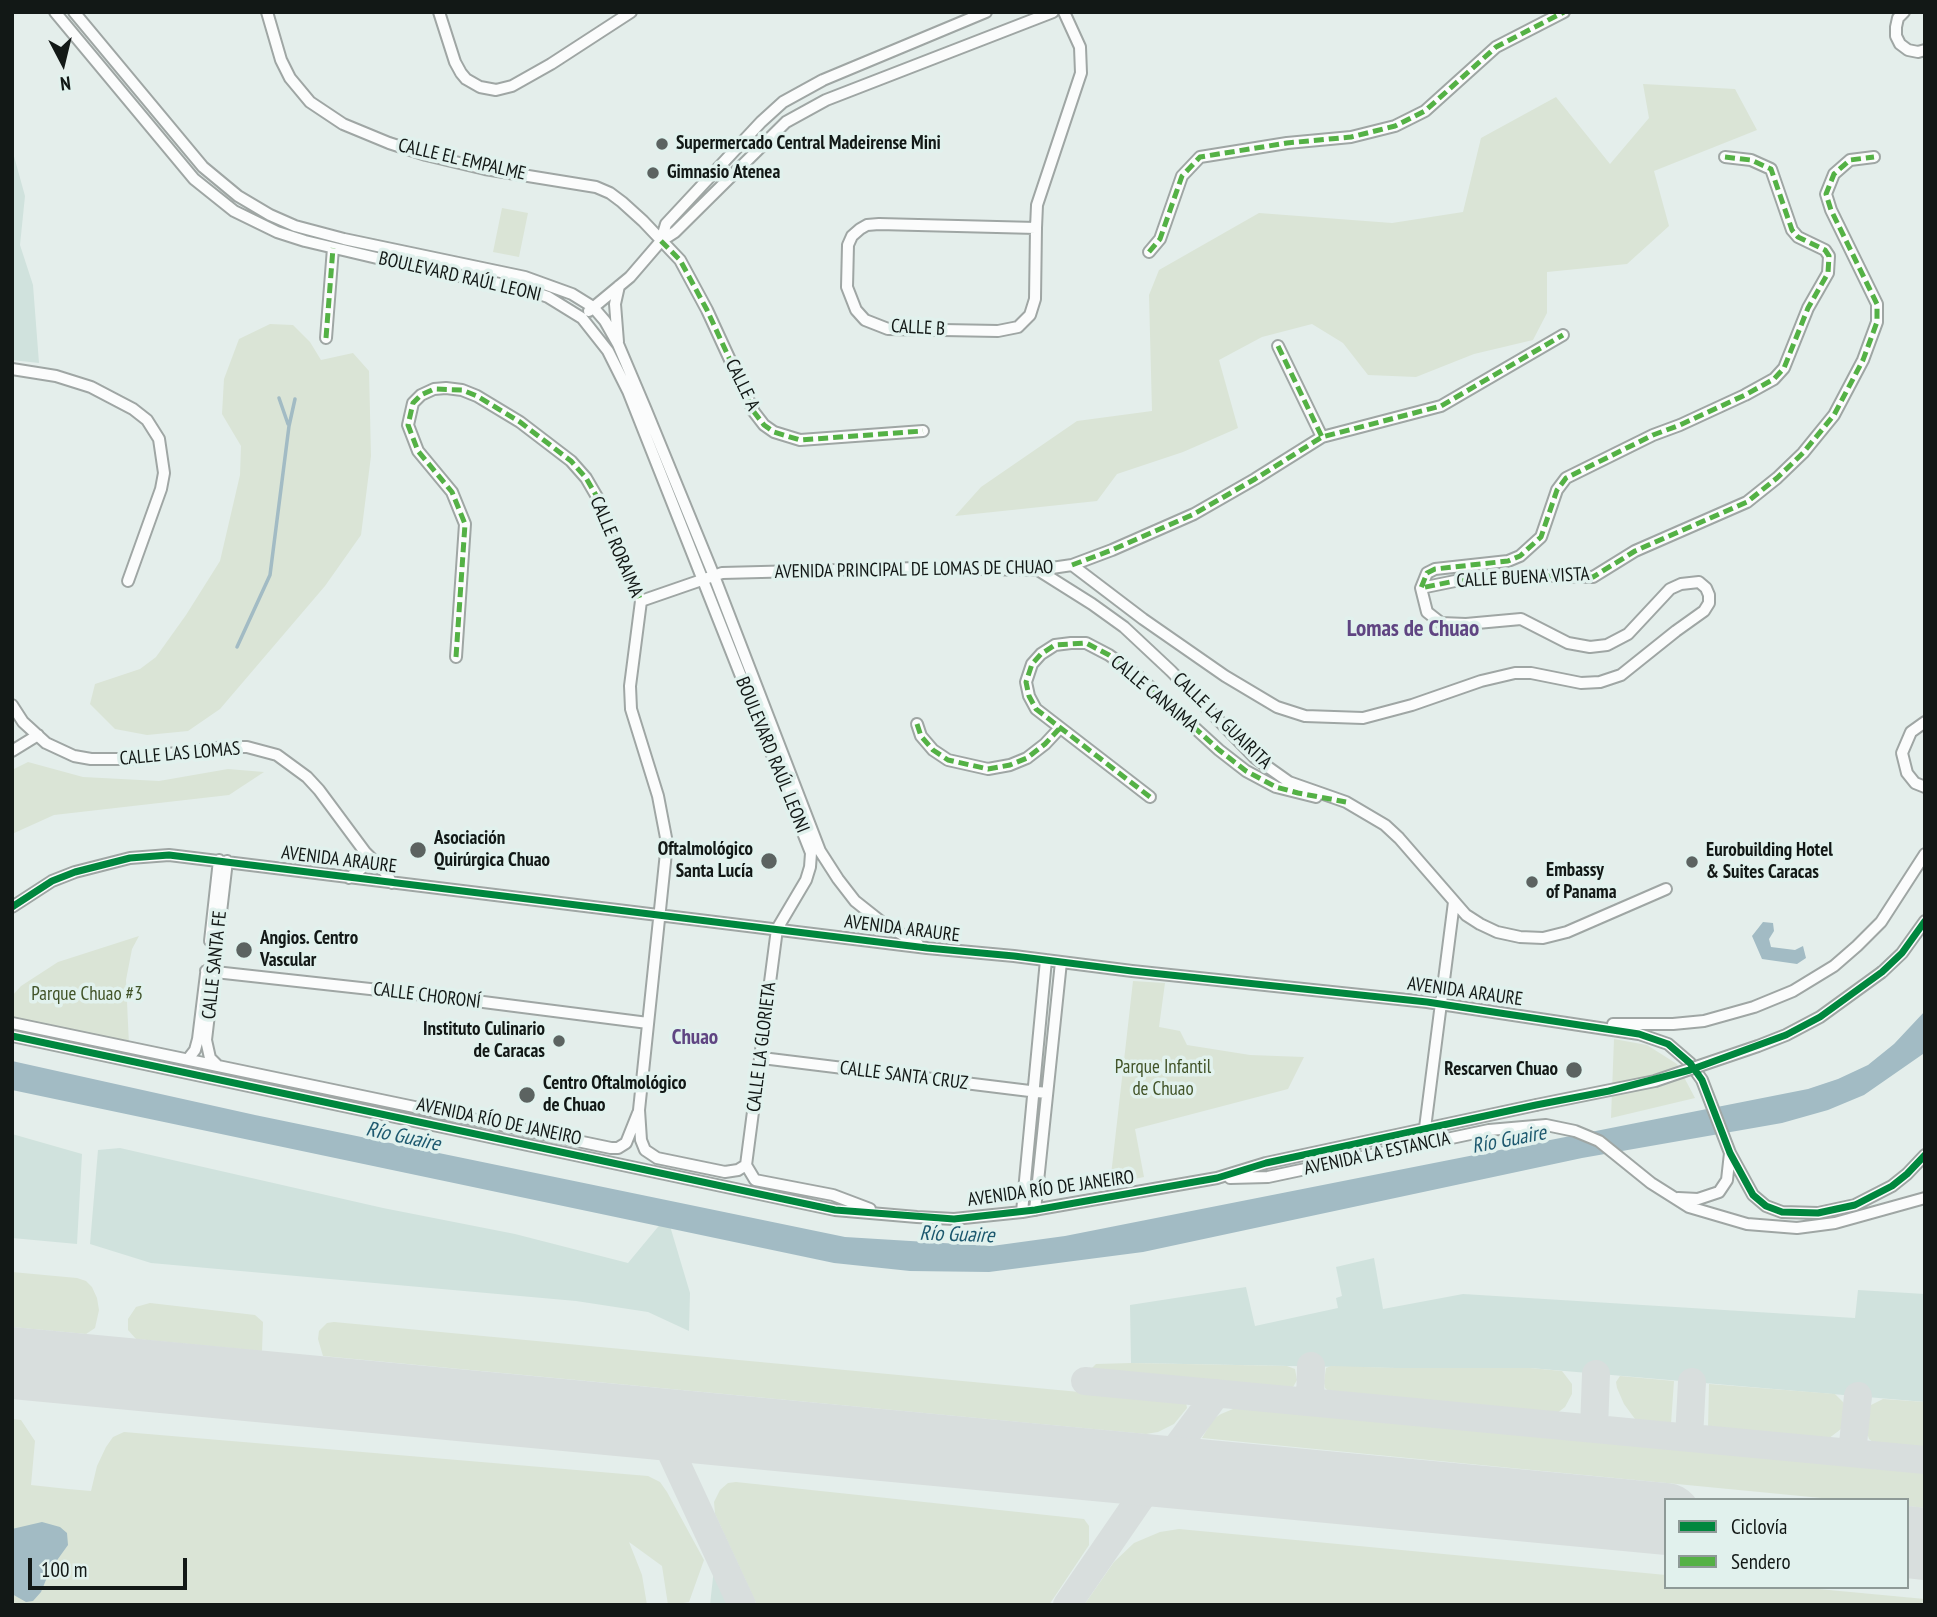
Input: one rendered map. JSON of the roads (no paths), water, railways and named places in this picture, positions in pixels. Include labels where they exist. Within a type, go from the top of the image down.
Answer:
[{"type":"street","name":"BOULEVARD RAÚL LEONI","points":[[55,12],[194,179],[213,197],[266,227],[333,248],[525,289],[548,297],[582,318],[608,351],[622,377],[812,833],[830,867],[855,901],[884,924],[927,948]]},
{"type":"street","name":"BOULEVARD RAÚL LEONI","points":[[74,12],[203,167],[238,196],[270,215],[295,226],[344,239],[549,284],[593,307],[605,321],[618,344],[811,853],[806,880],[777,929]]},
{"type":"street","name":"CALLE EL EMPALME","points":[[267,12],[281,60],[290,78],[310,102],[330,117],[388,143],[426,155],[485,169],[596,187],[622,202],[661,241]]},
{"type":"street","points":[[439,12],[461,73],[480,87],[496,90],[512,86],[551,64],[631,12]]},
{"type":"street","points":[[661,241],[666,224],[783,102],[823,80],[986,12]]},
{"type":"street","points":[[582,318],[619,286],[661,241],[675,232],[772,134],[803,112],[826,100],[1053,12]]},
{"type":"street","name":"CALLE B","points":[[1035,228],[867,225],[852,236],[848,245],[847,287],[850,300],[865,320],[888,329],[998,331],[1018,327],[1030,315],[1035,299],[1037,205],[1081,73],[1080,47],[1064,12]]},
{"type":"street","points":[[1149,252],[1160,239],[1182,176],[1200,157],[1287,143],[1351,137],[1395,126],[1425,111],[1496,47],[1563,12]]},
{"type":"street","points":[[1904,12],[1898,18],[1896,27],[1900,44],[1908,50],[1925,50]]},
{"type":"street","points":[[1072,565],[1225,676],[1277,707],[1305,716],[1363,718],[1515,673],[1531,673],[1581,683],[1614,678],[1633,667],[1704,611],[1709,603],[1709,594],[1699,582],[1681,584],[1670,589],[1628,634],[1607,645],[1590,647],[1569,643],[1521,619],[1466,624],[1441,623],[1427,612],[1421,588],[1427,573],[1435,569],[1508,561],[1520,556],[1541,537],[1557,490],[1566,478],[1653,435],[1745,395],[1774,379],[1784,368],[1808,308],[1828,273],[1829,256],[1825,250],[1798,237],[1792,230],[1771,169],[1751,160],[1725,157]]},
{"type":"street","name":"CALLE BUENA VISTA","points":[[1421,588],[1460,580],[1519,575],[1593,577],[1634,551],[1747,502],[1777,478],[1803,453],[1834,415],[1863,360],[1877,321],[1877,304],[1831,210],[1826,194],[1834,173],[1850,160],[1874,157]]},
{"type":"street","name":"CALLE A","points":[[661,241],[680,260],[707,310],[754,412],[764,425],[774,432],[800,440],[923,431]]},
{"type":"street","points":[[326,338],[333,248]]},
{"type":"street","points":[[618,344],[615,304],[619,286]]},
{"type":"street","name":"AVENIDA PRINCIPAL DE LOMAS DE CHUAO","points":[[641,601],[722,573],[918,568],[1038,570],[1072,565],[1112,551],[1194,514],[1322,437],[1441,406],[1563,335]]},
{"type":"street","points":[[1278,346],[1322,437]]},
{"type":"street","points":[[12,369],[56,376],[91,387],[133,409],[147,420],[159,439],[164,473],[161,489],[128,582]]},
{"type":"street","name":"CALLE RORAIMA","points":[[456,657],[465,524],[452,492],[418,451],[408,425],[413,403],[421,395],[434,389],[461,390],[477,396],[520,422],[571,461],[586,478],[600,502],[641,601],[630,686],[631,709],[667,834],[661,915],[639,1110],[641,1140],[645,1150],[653,1156],[725,1172],[738,1170],[746,1164]]},
{"type":"street","name":"CALLE LA GUAIRITA","points":[[1038,570],[1124,626],[1254,757],[1289,782],[1346,802],[1385,825],[1466,915],[1497,932],[1543,938],[1567,932],[1666,889]]},
{"type":"street","name":"CALLE CANAIMA","points":[[1150,797],[1036,709],[1026,682],[1032,664],[1041,654],[1055,645],[1086,643],[1139,676],[1219,750],[1246,771],[1276,787],[1346,802]]},
{"type":"street","name":"CALLE LAS LOMAS","points":[[12,705],[23,722],[37,735],[60,750],[91,759],[128,759],[225,747],[247,747],[276,755],[313,784],[392,883]]},
{"type":"street","points":[[1925,722],[1911,732],[1902,752],[1907,773],[1915,783],[1925,788]]},
{"type":"street","points":[[917,724],[927,743],[948,760],[989,769],[1027,758],[1059,729]]},
{"type":"street","points":[[12,751],[37,735]]},
{"type":"street","points":[[349,878],[362,869],[365,852]]},
{"type":"street","points":[[1580,1024],[1673,1024],[1704,1021],[1754,1007],[1793,991],[1834,966],[1873,930],[1903,890],[1925,854]]},
{"type":"street","name":"AVENIDA ARAURE","points":[[12,907],[52,881],[75,872],[146,856],[169,855],[927,948],[1440,1004],[1580,1024],[1639,1034],[1668,1044],[1690,1063],[1702,1080],[1730,1153]]},
{"type":"street","name":"CALLE SANTA FE","points":[[188,1059],[195,1050],[198,1039],[223,861]]},
{"type":"street","points":[[1425,1128],[1454,902]]},
{"type":"street","name":"AVENIDA RÍO DE JANEIRO","points":[[12,1036],[835,1210],[954,1219],[1035,1210],[1217,1178],[1266,1163],[1655,1080],[1758,1046],[1821,1017],[1882,972],[1902,953],[1925,921]]},
{"type":"street","name":"CALLE LA GLORIETA","points":[[746,1164],[777,929]]},
{"type":"street","points":[[1035,1210],[1046,960]]},
{"type":"street","points":[[1022,1212],[1061,962]]},
{"type":"street","name":"CALLE SANTA FE","points":[[209,971],[206,1040],[210,1058],[218,1066]]},
{"type":"street","name":"CALLE CHORONÍ","points":[[209,971],[648,1023]]},
{"type":"street","name":"AVENIDA RÍO DE JANEIRO","points":[[12,1023],[611,1148],[625,1143],[639,1110]]},
{"type":"street","points":[[55,1045],[121,1047]]},
{"type":"street","name":"CALLE SANTA CRUZ","points":[[761,1058],[1040,1092]]},
{"type":"street","points":[[495,1124],[545,1148]]},
{"type":"street","name":"AVENIDA LA ESTANCIA","points":[[1217,1178],[1268,1177],[1514,1126],[1555,1126],[1600,1141],[1674,1198],[1689,1207],[1727,1220],[1784,1228],[1835,1223],[1925,1198]]},
{"type":"street","points":[[1730,1153],[1748,1187],[1759,1201],[1773,1209],[1798,1214],[1833,1211],[1874,1197],[1908,1174],[1925,1155]]},
{"type":"street","points":[[1674,1198],[1698,1199],[1719,1192],[1727,1180],[1730,1153]]},
{"type":"street","name":"AVENIDA RÍO DE JANEIRO","points":[[746,1164],[755,1180],[833,1195],[880,1213]]},
{"type":"water","points":[[1763,922],[1773,923],[1774,931],[1769,939],[1771,947],[1795,950],[1803,946],[1806,958],[1797,964],[1762,959],[1752,936]]},
{"type":"water","name":"Río Guaire","points":[[1925,1011],[1923,1054],[1864,1095],[1828,1110],[1782,1123],[1582,1158],[1143,1252],[989,1272],[910,1271],[834,1263],[12,1090],[12,1061],[255,1115],[845,1237],[992,1246],[1065,1236],[1808,1089],[1868,1065],[1894,1044]]},
{"type":"water","points":[[42,1522],[60,1527],[67,1533],[68,1545],[50,1570],[41,1592],[33,1601],[26,1602],[12,1594],[12,1529]]},
{"type":"waterway","points":[[279,398],[288,424]]},
{"type":"waterway","points":[[237,647],[270,575],[289,426],[295,399]]},
{"type":"place","name":"Supermercado Central Madeirense Mini","points":[[662,144]]},
{"type":"place","name":"Gimnasio Atenea","points":[[653,173]]},
{"type":"place","name":"Asociación Quirúrgica Chuao","points":[[418,850]]},
{"type":"place","name":"Oftalmológico Santa Lucía","points":[[769,861]]},
{"type":"place","name":"Eurobuilding Hotel & Suites Caracas","points":[[1692,862]]},
{"type":"place","name":"Embassy of Panama","points":[[1532,882]]},
{"type":"place","name":"Angios. Centro Vascular","points":[[244,950]]},
{"type":"place","name":"Instituto Culinario de Caracas","points":[[559,1041]]},
{"type":"place","name":"Rescarven Chuao","points":[[1574,1070]]},
{"type":"place","name":"Centro Oftalmológico de Chuao","points":[[527,1095]]},
{"type":"district","name":"Lomas de Chuao","points":[[1413,629]]},
{"type":"district","name":"Chuao","points":[[695,1038]]},
{"type":"park label","name":"Parque Chuao #3","points":[[87,995]]},
{"type":"park label","name":"Parque Infantil de Chuao","points":[[1163,1079]]}]
